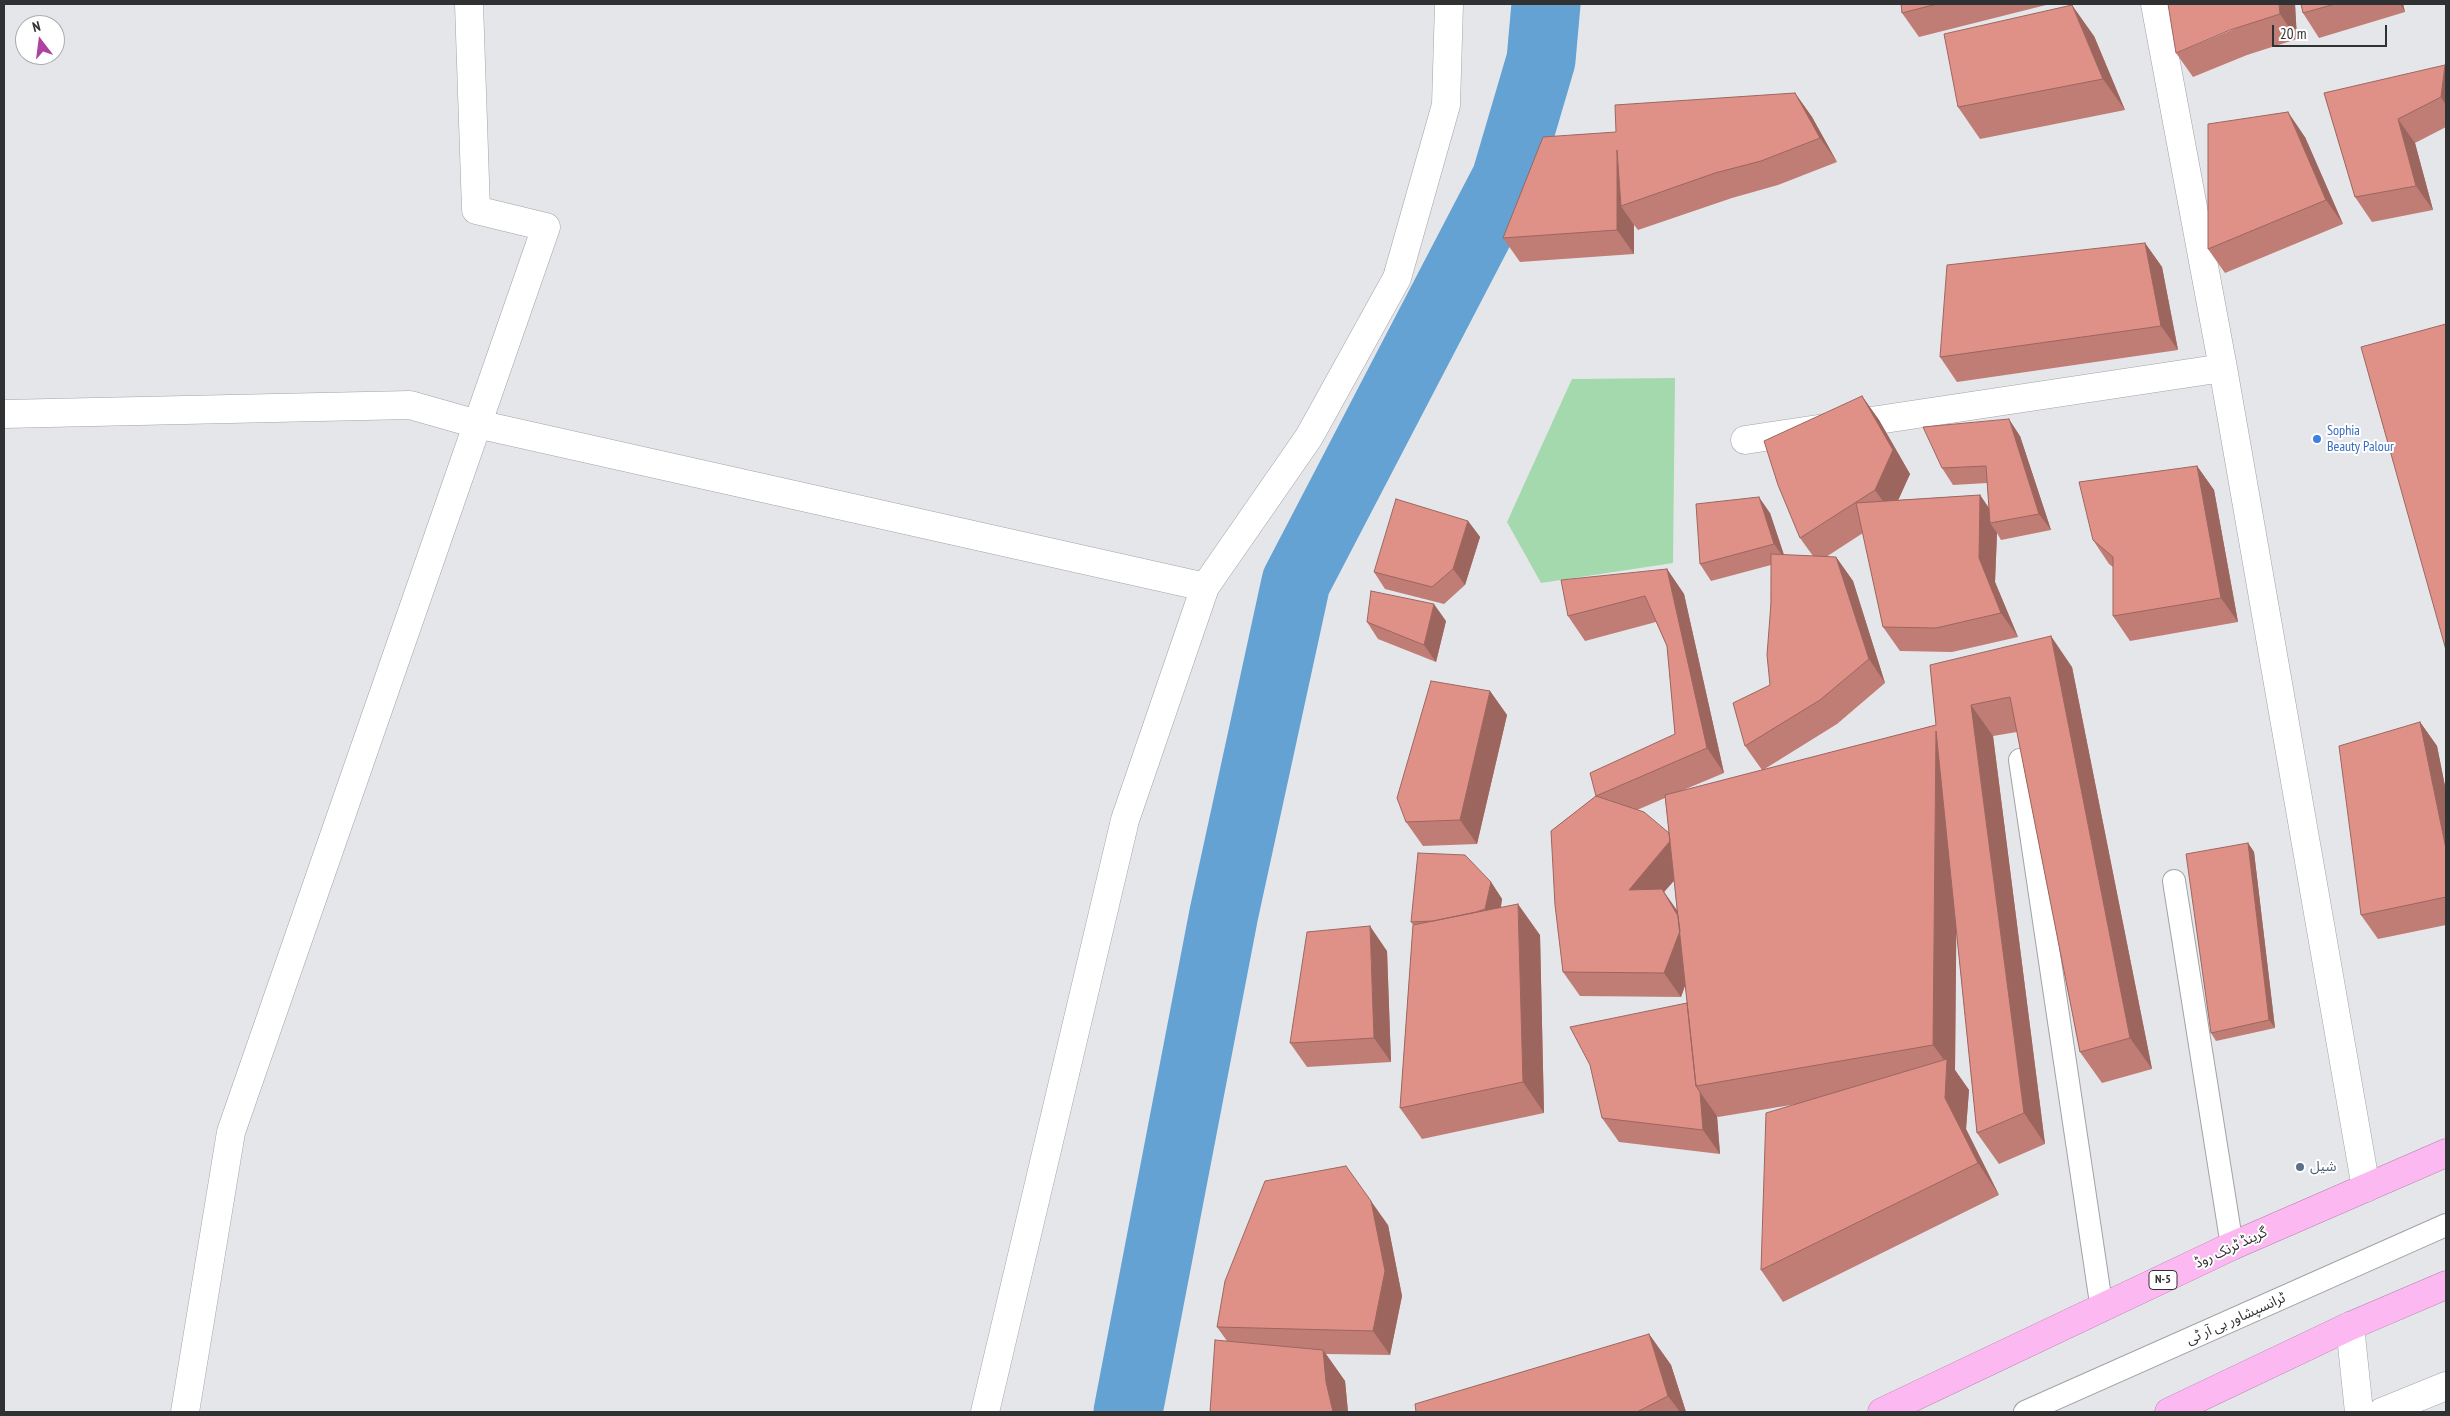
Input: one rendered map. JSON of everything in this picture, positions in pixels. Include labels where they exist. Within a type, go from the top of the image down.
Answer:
[{"type":"highway","name":"گرینڈ ٹرنک روڈ","points":[[1886,1411],[2102,1310],[2232,1246],[2446,1153]]},
{"type":"highway","points":[[2169,1412],[2350,1326],[2446,1285]]},
{"type":"street","points":[[185,1412],[231,1132],[546,227],[476,210],[469,4]]},
{"type":"street","points":[[984,1412],[1125,820],[1205,587],[1310,437],[1397,278],[1446,105],[1449,4]]},
{"type":"street","points":[[2156,4],[2223,368],[2366,1188]]},
{"type":"street","points":[[1745,440],[2223,368]]},
{"type":"street","points":[[4,414],[410,405],[477,424],[1205,587]]},
{"type":"street","points":[[2350,1326],[2359,1412]]},
{"type":"street","points":[[2382,1412],[2446,1386]]},
{"type":"lane","points":[[2020,760],[2102,1310]]},
{"type":"lane","points":[[2174,881],[2232,1246]]},
{"type":"lane","name":"ٹرانسپشاور بی آر ٹی","points":[[2025,1412],[2241,1318],[2446,1225]]},
{"type":"green space","points":[[1675,378],[1673,563],[1541,583],[1507,522],[1572,379]]},
{"type":"building","points":[[1901,4],[1937,4],[1902,13]]},
{"type":"building","points":[[2168,4],[2279,4],[2280,14],[2230,30],[2176,53]]},
{"type":"building","points":[[2301,4],[2335,4],[2303,13]]},
{"type":"building","points":[[2072,5],[2103,79],[1958,107],[1944,34]]},
{"type":"building","points":[[2445,65],[2441,97],[2398,119],[2416,186],[2355,197],[2324,93]]},
{"type":"building","points":[[1795,93],[1820,138],[1761,161],[1715,173],[1621,206],[1617,150],[1617,230],[1503,238],[1543,137],[1616,132],[1615,105]]},
{"type":"building","points":[[2288,112],[2326,200],[2208,249],[2208,124]]},
{"type":"building","points":[[2145,243],[2161,326],[1940,357],[1947,265]]},
{"type":"building","points":[[2446,324],[2446,650],[2361,347]]},
{"type":"building","points":[[1862,396],[1893,450],[1875,490],[1800,538],[1778,485],[1764,441]]},
{"type":"building","points":[[2009,419],[2039,514],[1990,523],[1986,466],[1942,468],[1923,427]]},
{"type":"building","points":[[2197,466],[2221,598],[2113,616],[2113,557],[2093,540],[2079,482]]},
{"type":"building","points":[[1980,495],[1979,558],[2001,613],[1936,628],[1883,627],[1856,503]]},
{"type":"building","points":[[1759,497],[1774,544],[1700,564],[1696,504]]},
{"type":"building","points":[[1396,499],[1468,521],[1453,569],[1432,587],[1374,572]]},
{"type":"building","points":[[1771,554],[1836,557],[1869,659],[1820,700],[1745,746],[1733,703],[1770,685],[1767,655],[1771,603]]},
{"type":"building","points":[[1667,569],[1707,748],[1596,796],[1590,773],[1675,734],[1667,646],[1645,596],[1568,616],[1561,580]]},
{"type":"building","points":[[1371,591],[1434,604],[1424,645],[1367,622]]},
{"type":"building","points":[[2051,636],[2130,1038],[2080,1052],[2010,697],[1971,705],[2024,1113],[1977,1133],[1936,731],[1933,1045],[1696,1086],[1665,795],[1936,725],[1930,665]]},
{"type":"building","points":[[1431,681],[1490,691],[1460,820],[1406,822],[1397,798]]},
{"type":"building","points":[[2420,722],[2446,849],[2446,897],[2361,915],[2339,746]]},
{"type":"building","points":[[1596,796],[1644,812],[1669,833],[1670,841],[1629,890],[1662,889],[1678,916],[1680,931],[1664,973],[1563,972],[1555,905],[1551,831]]},
{"type":"building","points":[[2248,843],[2269,1020],[2211,1033],[2186,854]]},
{"type":"building","points":[[1418,853],[1465,855],[1491,882],[1485,909],[1433,921],[1411,922]]},
{"type":"building","points":[[1518,904],[1523,1082],[1400,1108],[1413,925]]},
{"type":"building","points":[[1370,926],[1374,1038],[1290,1043],[1307,932]]},
{"type":"building","points":[[1687,1003],[1696,1086],[1700,1092],[1703,1130],[1602,1118],[1590,1065],[1570,1027]]},
{"type":"building","points":[[1947,1059],[1945,1098],[1978,1163],[1761,1270],[1766,1113]]},
{"type":"building","points":[[1346,1166],[1371,1201],[1385,1271],[1373,1331],[1217,1327],[1225,1281],[1265,1181]]},
{"type":"building","points":[[1649,1334],[1668,1396],[1637,1412],[1416,1412],[1415,1404]]},
{"type":"building","points":[[1215,1340],[1323,1350],[1326,1382],[1333,1412],[1210,1412]]},
{"type":"waterway","points":[[1128,1412],[1224,913],[1296,582],[1506,179],[1541,60],[1546,4]]},
{"type":"place","name":"Sophia Beauty Palour","points":[[2317,439]]},
{"type":"place","name":"شیل","points":[[2300,1167]]}]
